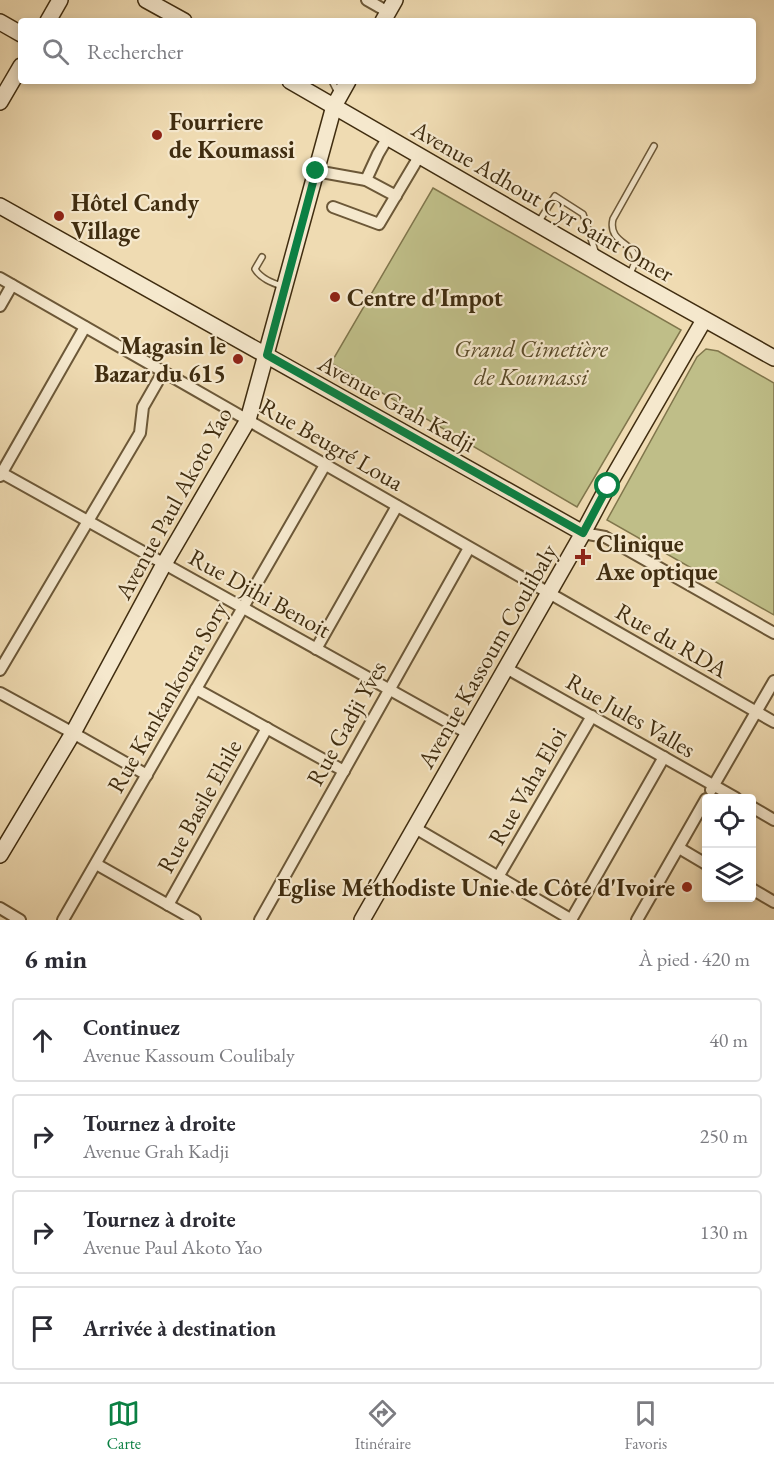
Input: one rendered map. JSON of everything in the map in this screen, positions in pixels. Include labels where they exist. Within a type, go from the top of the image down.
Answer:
[{"type":"street","points":[[50,18],[60,0]]},
{"type":"street","points":[[146,0],[179,18]]},
{"type":"street","points":[[367,0],[388,11]]},
{"type":"street","points":[[0,21],[18,32]]},
{"type":"street","points":[[0,102],[18,71]]},
{"type":"street","name":"Avenue Adhout Cyr Saint Omer","points":[[302,84],[337,101],[388,137],[597,259],[774,358]]},
{"type":"street","name":"Avenue Paul Akoto Yao","points":[[0,855],[73,733],[165,564],[248,420],[316,171],[337,101],[346,84]]},
{"type":"street","points":[[366,180],[388,137]]},
{"type":"street","points":[[333,207],[379,224],[420,155]]},
{"type":"street","points":[[316,171],[366,180],[396,196]]},
{"type":"street","name":"Avenue Grah Kadji","points":[[0,206],[583,533],[605,537],[774,633]]},
{"type":"street","name":"Rue Beugré Loua","points":[[0,278],[549,593]]},
{"type":"street","points":[[0,306],[12,285]]},
{"type":"street","name":"Avenue Kassoum Coulibaly","points":[[362,920],[704,320]]},
{"type":"street","points":[[1,474],[85,327]]},
{"type":"street","points":[[0,670],[140,433],[143,407],[163,372]]},
{"type":"street","name":"Rue Kankankoura Sory","points":[[63,920],[325,465]]},
{"type":"street","name":"Rue Djihi Benoit","points":[[1,474],[469,734]]},
{"type":"street","points":[[316,649],[397,506]]},
{"type":"street","name":"Rue Gadji Yves","points":[[260,920],[469,548]]},
{"type":"street","name":"Rue du RDA","points":[[549,593],[774,722]]},
{"type":"street","name":"Rue Jules Valles","points":[[506,668],[729,794]]},
{"type":"street","points":[[710,794],[774,681]]},
{"type":"street","points":[[196,689],[344,771]]},
{"type":"street","points":[[0,693],[147,775]]},
{"type":"street","name":"Rue Vaha Eloi","points":[[498,877],[592,716]]},
{"type":"street","name":"Rue Basile Ehile","points":[[168,905],[267,728]]},
{"type":"street","points":[[415,828],[571,920],[664,758]]},
{"type":"street","points":[[637,920],[702,808]]},
{"type":"street","points":[[756,809],[774,820]]},
{"type":"street","points":[[679,848],[702,862]]},
{"type":"street","points":[[96,864],[195,920]]},
{"type":"street","points":[[756,891],[774,902]]},
{"type":"street","points":[[0,908],[20,920]]},
{"type":"lane","points":[[333,84],[337,101]]},
{"type":"lane","points":[[629,277],[635,256],[631,249],[614,234],[611,226],[654,146]]},
{"type":"lane","points":[[538,224],[555,196],[583,214],[597,259]]},
{"type":"lane","points":[[262,257],[255,268],[256,272],[270,282],[285,288]]},
{"type":"green space","name":"Grand Cimetière de Koumassi","points":[[433,188],[681,330],[577,507],[331,363]]},
{"type":"green space","name":"Grand Cimetière de Koumassi","points":[[706,349],[718,351],[774,383],[774,615],[607,520],[697,357]]},
{"type":"place","name":"Fourriere de Koumassi","points":[[157,135]]},
{"type":"place","name":"Hôtel Candy Village","points":[[59,216]]},
{"type":"place","name":"Centre d'Impot","points":[[335,297]]},
{"type":"place","name":"Magasin le Bazar du 615","points":[[238,359]]},
{"type":"place","name":"Clinique Axe optique","points":[[583,557]]},
{"type":"place","name":"Eglise Méthodiste Unie de Côte d'Ivoire","points":[[687,887]]},
{"type":"route","points":[[316,171],[267,355],[583,533],[608,486]]}]
